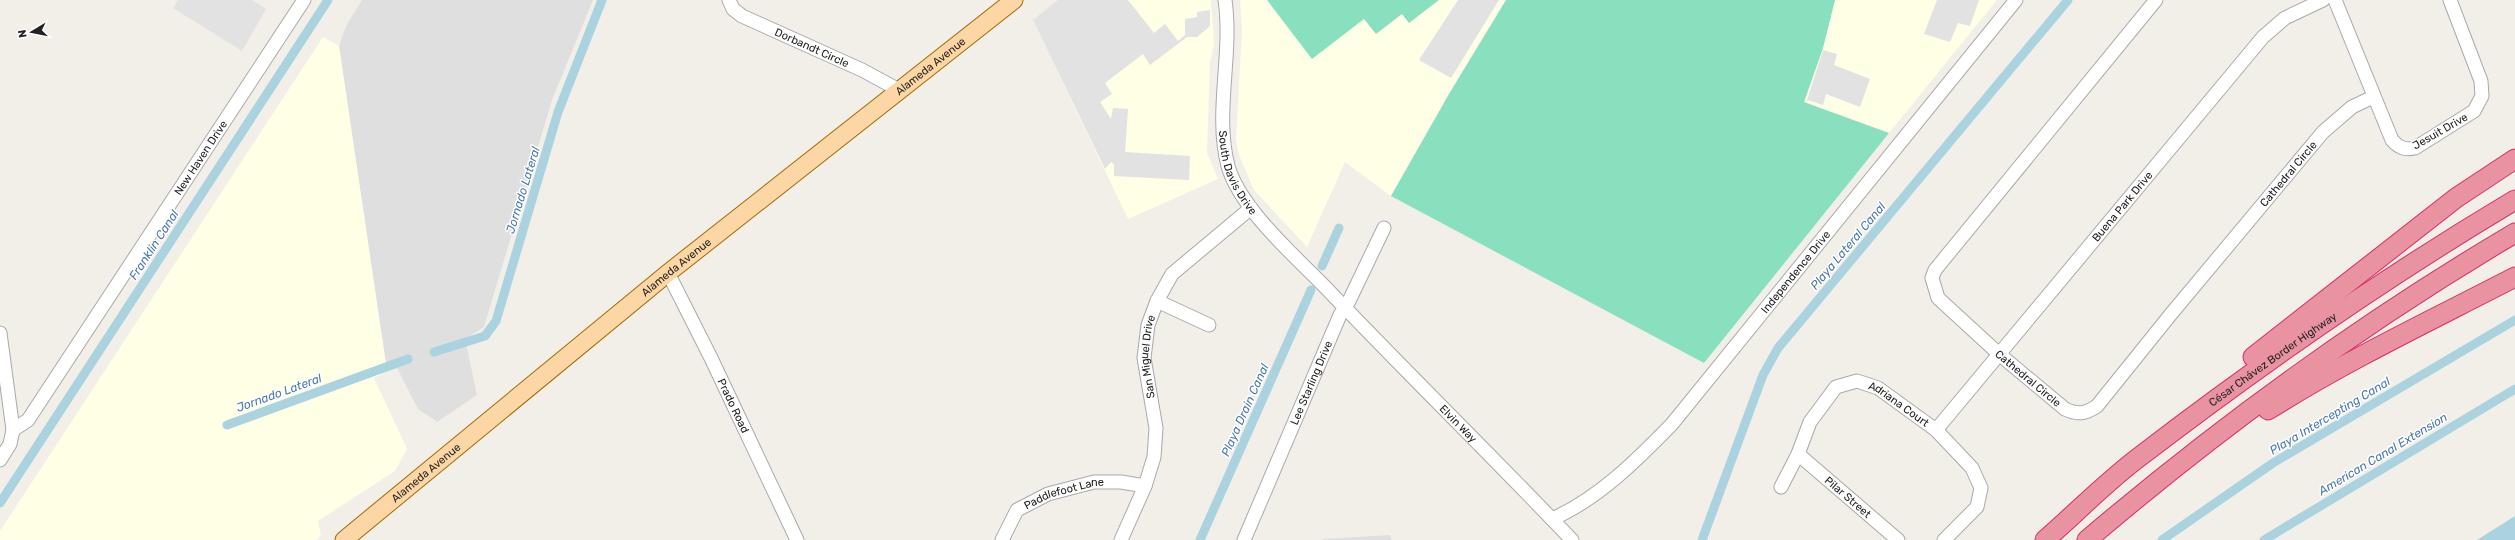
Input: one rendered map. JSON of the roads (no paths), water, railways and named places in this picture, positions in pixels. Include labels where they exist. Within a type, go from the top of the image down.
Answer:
[{"type":"highway","points":[[2138,458],[2178,420],[2283,332],[2456,198],[2515,159]]},
{"type":"highway","name":"César Chávez Border Highway","points":[[2045,540],[2138,458],[2296,340],[2353,300],[2515,200]]},
{"type":"highway","points":[[2087,540],[2147,490],[2288,381],[2407,300],[2515,233]]},
{"type":"highway","points":[[2147,490],[2322,377],[2515,277]]},
{"type":"main road","name":"Alameda Avenue","points":[[344,540],[668,273],[1014,0]]},
{"type":"street","name":"New Haven Drive","points":[[13,430],[28,420],[304,0]]},
{"type":"street","name":"Dorbandt Circle","points":[[729,0],[733,9],[742,16],[862,70],[899,90]]},
{"type":"street","name":"South Davis Drive","points":[[1225,0],[1227,23],[1224,142],[1234,180],[1251,208],[1306,269],[1345,308]]},
{"type":"street","name":"Independence Drive","points":[[1552,519],[1596,492],[1618,475],[1672,424],[2016,0]]},
{"type":"street","name":"Cathedral Circle","points":[[2156,0],[1935,270],[1932,278],[1938,298],[1999,354],[2065,409],[2076,414],[2086,413],[2097,406],[2323,132],[2352,107],[2373,97]]},
{"type":"street","name":"Buena Park Drive","points":[[1936,430],[2263,37],[2285,18],[2323,0]]},
{"type":"street","name":"Jesuit Drive","points":[[2335,0],[2373,97],[2392,140],[2404,149],[2415,148],[2474,111],[2482,96],[2481,81],[2450,0]]},
{"type":"street","name":"San Miguel Drive","points":[[1121,540],[1152,467],[1156,441],[1154,415],[1144,373],[1144,346],[1148,325],[1157,302],[1172,274],[1251,208]]},
{"type":"street","name":"Lee Starling Drive","points":[[1244,540],[1345,308],[1384,228]]},
{"type":"street","name":"Prado Road","points":[[668,273],[711,358],[797,540]]},
{"type":"street","points":[[1157,302],[1210,325]]},
{"type":"street","name":"Elvin Way","points":[[1345,308],[1572,540]]},
{"type":"street","points":[[0,334],[13,430],[10,444],[0,460]]},
{"type":"street","name":"Adriana Court","points":[[1781,488],[1798,454],[1810,422],[1836,387],[1857,381],[1878,388],[1936,430],[1972,468],[1981,488],[1977,507],[1944,540]]},
{"type":"street","name":"Pilar Street","points":[[1798,454],[1898,540]]},
{"type":"street","name":"Paddlefoot Lane","points":[[1002,540],[1017,510],[1048,494],[1094,482],[1121,482],[1145,486]]},
{"type":"water","points":[[2515,516],[2515,540],[2477,540]]},
{"type":"waterway","name":"Franklin Canal","points":[[0,503],[328,0]]},
{"type":"waterway","name":"Jornado Lateral","points":[[434,352],[485,336],[496,321],[558,112],[602,0]]},
{"type":"waterway","name":"Playa Lateral Canal","points":[[1702,540],[1763,375],[1778,348],[2068,0]]},
{"type":"waterway","name":"Playa Drain Canal","points":[[1322,266],[1339,228]]},
{"type":"waterway","name":"Playa Drain Canal","points":[[1200,540],[1311,290]]},
{"type":"waterway","name":"Playa Intercepting Canal","points":[[2162,540],[2273,463],[2515,320]]},
{"type":"waterway","name":"Jornado Lateral","points":[[227,425],[408,359]]},
{"type":"waterway","name":"American Canal Extension","points":[[2264,540],[2515,389]]}]
